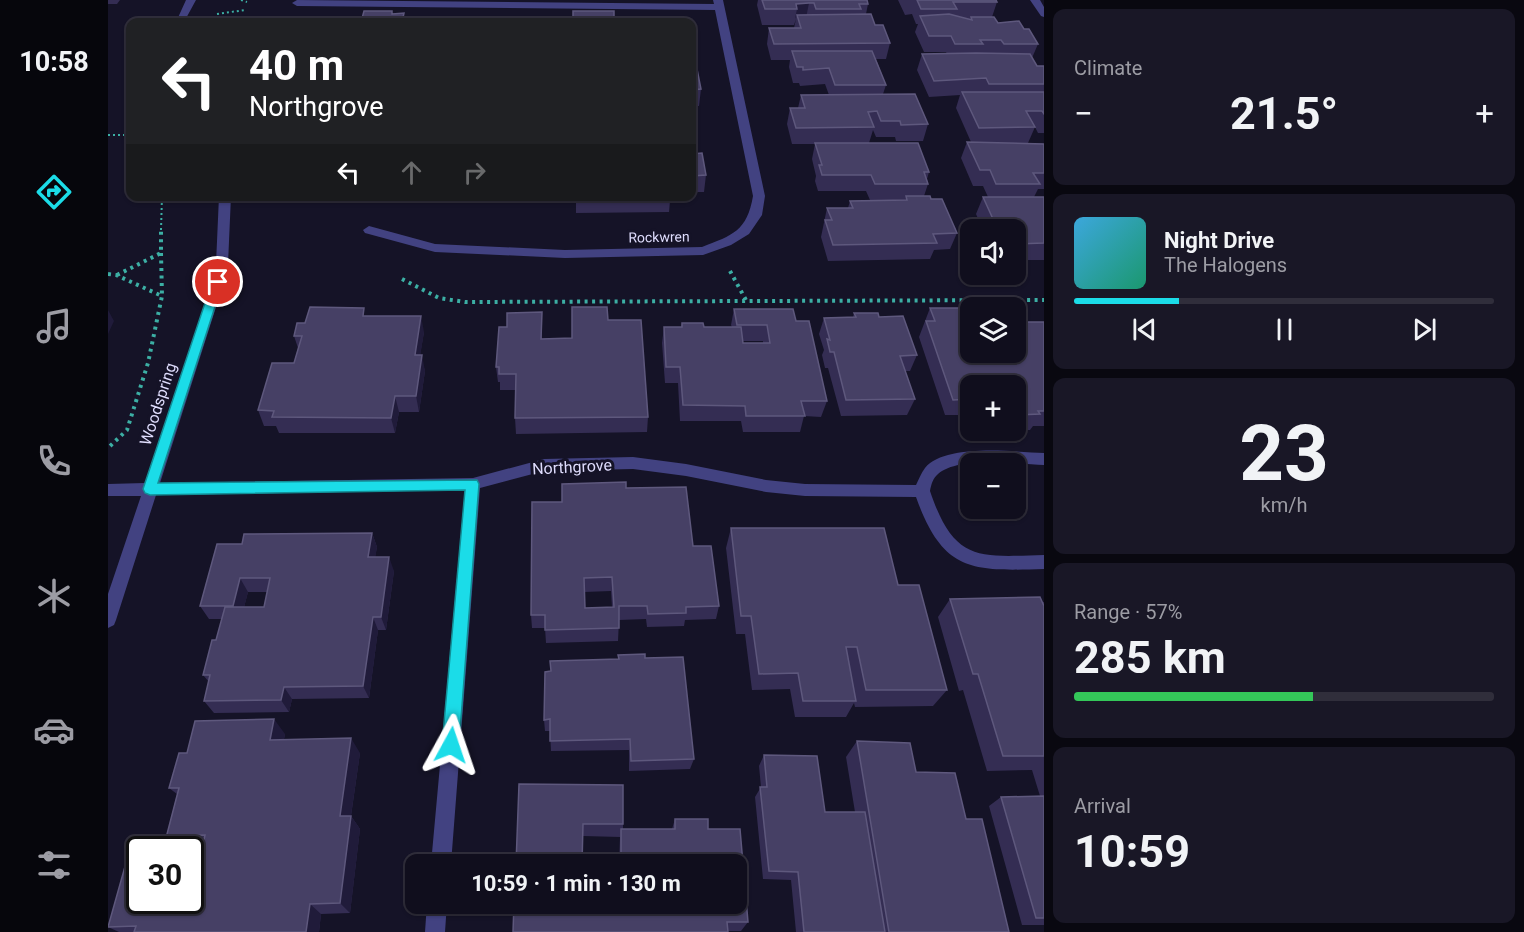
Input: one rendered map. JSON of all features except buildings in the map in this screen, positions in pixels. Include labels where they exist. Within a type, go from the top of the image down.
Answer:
[{"type":"street","points":[[182,18],[191,0]]},
{"type":"street","points":[[1035,0],[1044,14]]},
{"type":"street","points":[[297,3],[718,3]]},
{"type":"street","name":"Rockwren","points":[[369,230],[435,248],[564,254],[703,251],[727,242],[745,231],[756,215],[759,196],[718,3]]},
{"type":"street","name":"Woodspring","points":[[108,620],[218,282],[222,264],[225,201]]},
{"type":"street","points":[[1044,459],[950,462],[930,472],[922,491],[928,510],[940,529],[962,554],[974,560],[993,562],[1044,562]]},
{"type":"street","name":"Northgrove","points":[[108,490],[472,484],[544,465],[633,464],[686,470],[766,486],[805,490],[922,491]]},
{"type":"street","points":[[442,854],[472,484]]},
{"type":"street","points":[[435,932],[436,914]]},
{"type":"path","points":[[241,0],[247,2]]},
{"type":"path","points":[[214,14],[245,10]]},
{"type":"path","points":[[108,135],[126,135]]},
{"type":"path","points":[[108,448],[127,430],[148,363],[162,296],[162,201]]},
{"type":"path","points":[[116,275],[161,254]]},
{"type":"path","points":[[108,274],[116,275],[162,296]]},
{"type":"path","points":[[402,279],[439,298],[465,302],[1044,300]]},
{"type":"route","points":[[218,282],[150,489],[472,484],[451,745]]}]
